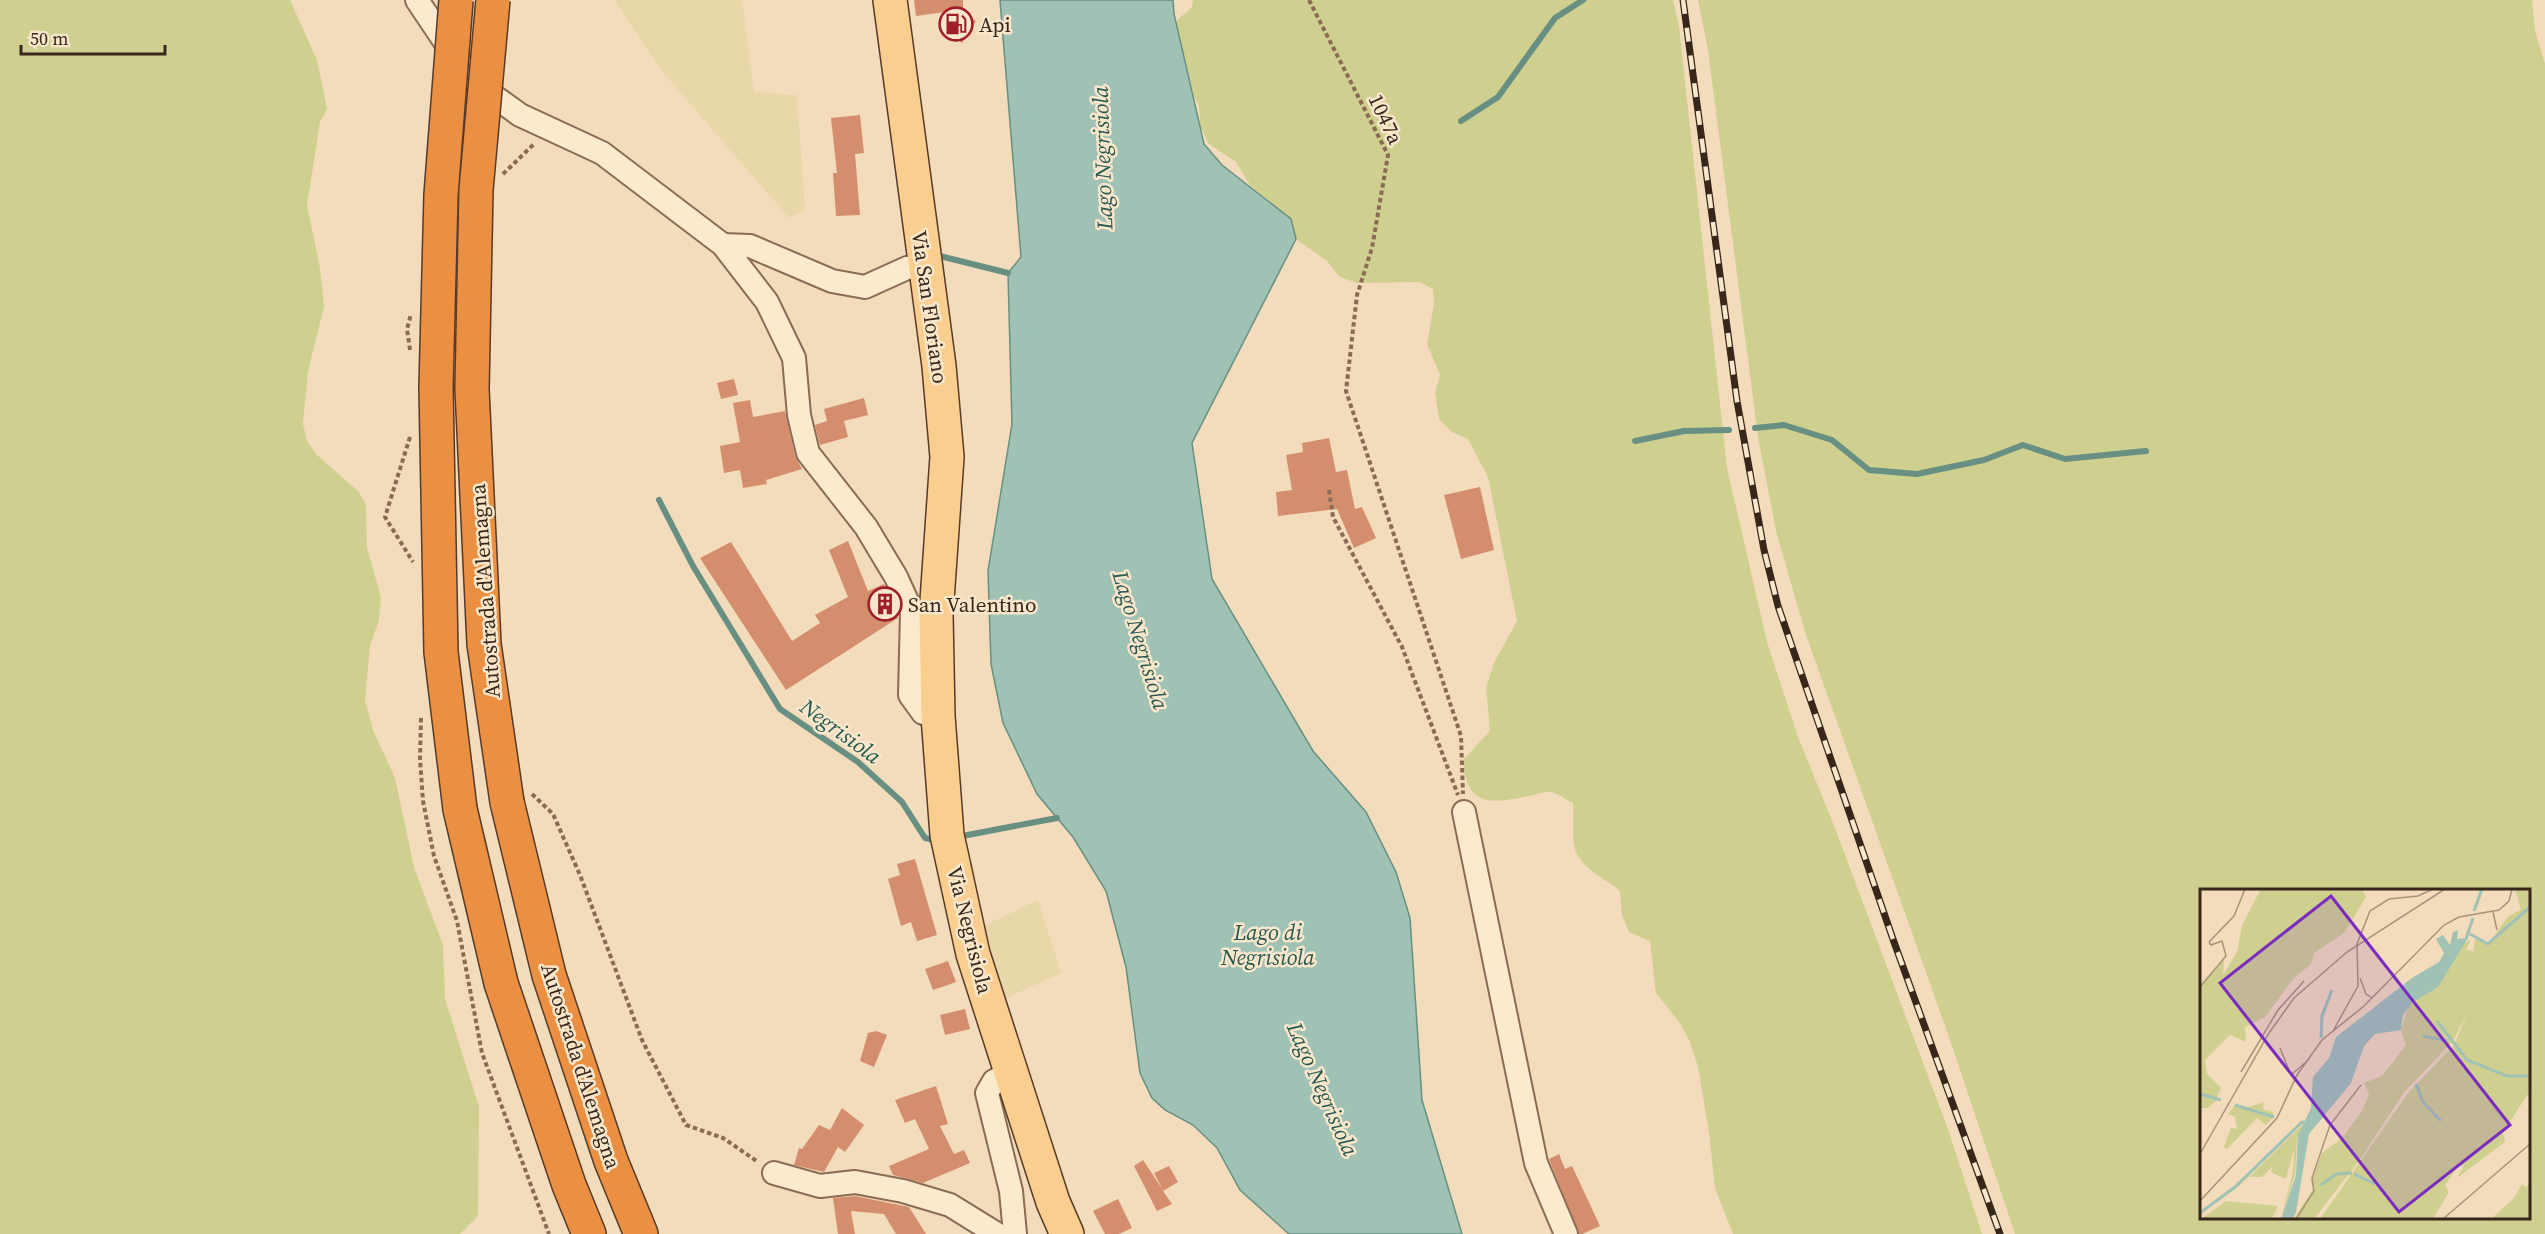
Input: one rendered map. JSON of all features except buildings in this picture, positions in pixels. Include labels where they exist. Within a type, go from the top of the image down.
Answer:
[{"type":"highway","name":"Autostrada d'Alemagna","points":[[456,0],[441,195],[436,387],[441,652],[460,809],[501,983],[569,1185],[589,1234]]},
{"type":"highway","name":"Autostrada d'Alemagna","points":[[493,0],[476,190],[472,388],[484,644],[507,802],[549,975],[611,1161],[641,1234]]},
{"type":"main road","name":"Via San Floriano","points":[[891,0],[924,266],[939,366],[947,457],[936,615]]},
{"type":"main road","name":"Via Negrisiola","points":[[936,615],[938,716],[948,839],[973,954],[1053,1202],[1066,1234]]},
{"type":"street","points":[[417,0],[470,79],[520,115],[602,153],[723,246],[767,302],[794,358],[799,415],[808,453],[866,527],[896,577],[912,612],[910,695],[923,713],[938,716]]},
{"type":"street","points":[[723,246],[750,246],[832,281],[865,287],[907,268],[924,266]]},
{"type":"street","points":[[1464,812],[1536,1162],[1566,1234]]},
{"type":"street","points":[[1011,1072],[994,1081],[987,1093],[1011,1191],[1015,1234]]},
{"type":"street","points":[[774,1173],[820,1186],[855,1182],[903,1191],[950,1205],[997,1234]]},
{"type":"path","name":"1047a","points":[[1309,0],[1388,154],[1372,248],[1358,295],[1346,391],[1461,736],[1464,812]]},
{"type":"path","points":[[1329,490],[1333,517],[1402,647],[1464,812]]},
{"type":"shaded area","points":[[614,0],[742,0],[754,92],[797,95],[805,210],[789,218],[660,69]]},
{"type":"shaded area","points":[[1038,900],[1061,973],[995,1003],[975,930]]},
{"type":"green space","points":[[0,0],[290,0],[317,60],[327,109],[320,122],[307,205],[320,268],[324,307],[308,371],[303,424],[307,441],[317,455],[359,492],[366,505],[367,548],[381,597],[379,621],[370,645],[365,700],[373,730],[395,778],[414,867],[443,945],[445,999],[479,1107],[478,1216],[460,1234],[0,1234]]},
{"type":"green space","points":[[1193,0],[1673,0],[1679,26],[1727,468],[1767,642],[1798,737],[1833,823],[1948,1129],[1982,1234],[1733,1234],[1715,1188],[1698,1067],[1690,1042],[1680,1023],[1656,993],[1650,941],[1629,932],[1622,915],[1620,891],[1593,872],[1577,854],[1573,841],[1573,803],[1550,792],[1506,800],[1484,799],[1470,788],[1466,776],[1463,760],[1490,731],[1486,688],[1494,663],[1517,621],[1488,477],[1468,439],[1452,432],[1439,419],[1435,393],[1440,375],[1427,344],[1434,304],[1433,289],[1420,282],[1357,283],[1340,277],[1327,261],[1296,239],[1291,219],[1250,185],[1236,162],[1209,144],[1200,126],[1199,105],[1183,79],[1171,26],[1192,7]]},
{"type":"green space","points":[[1698,0],[2532,0],[2535,31],[2545,64],[2545,1234],[2015,1234],[1949,1037],[1805,632],[1776,531],[1758,437],[1708,50]]},
{"type":"water","name":"Lago di Negrisiola","points":[[1000,0],[1173,0],[1174,14],[1204,144],[1222,165],[1291,219],[1296,239],[1192,443],[1212,579],[1313,751],[1366,812],[1396,872],[1410,918],[1422,1100],[1462,1234],[1289,1234],[1240,1190],[1217,1148],[1193,1125],[1165,1110],[1152,1098],[1140,1073],[1126,967],[1106,891],[1073,837],[1037,794],[1003,723],[991,664],[988,571],[1012,424],[1008,273],[1021,257]]},
{"type":"waterway","points":[[1461,121],[1498,97],[1555,18],[1583,0]]},
{"type":"waterway","points":[[936,255],[1008,273]]},
{"type":"waterway","points":[[1755,428],[1784,425],[1832,440],[1869,470],[1917,474],[1984,460],[2023,445],[2065,459],[2146,451]]},
{"type":"waterway","points":[[1635,441],[1684,431],[1729,430]]},
{"type":"waterway","name":"Negrisiola","points":[[659,500],[693,566],[780,709],[858,762],[902,802],[925,838],[938,841]]},
{"type":"waterway","name":"Negrisiola","points":[[957,837],[1057,818]]},
{"type":"railway","points":[[1683,0],[1737,401],[1764,550],[1778,606],[1894,942],[2000,1234]]},
{"type":"place","name":"Api","points":[[956,24]]},
{"type":"place","name":"San Valentino","points":[[885,604]]},
{"type":"water label","name":"Lago Negrisiola","points":[[1102,158]]},
{"type":"water label","name":"Lago Negrisiola","points":[[1141,640]]},
{"type":"water label","name":"Lago Negrisiola","points":[[1323,1089]]}]
